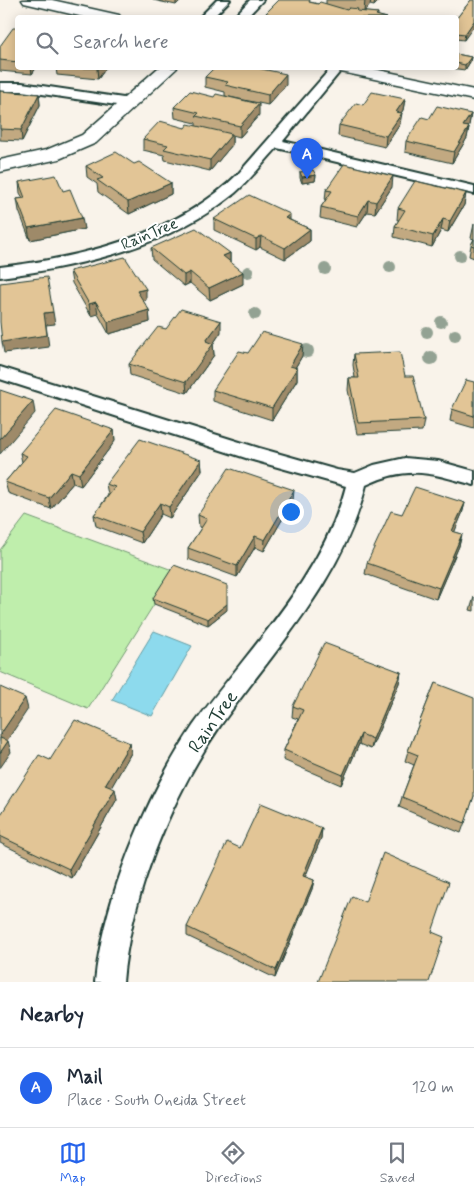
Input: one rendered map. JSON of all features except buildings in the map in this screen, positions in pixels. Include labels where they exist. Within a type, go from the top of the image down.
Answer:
[{"type":"street","points":[[30,0],[99,15]]},
{"type":"street","points":[[0,166],[36,160],[79,144],[93,136],[166,70]]},
{"type":"street","points":[[355,70],[474,95]]},
{"type":"lane","points":[[208,15],[224,0]]},
{"type":"lane","points":[[242,15],[257,0]]},
{"type":"lane","name":"RainTree","points":[[0,272],[54,265],[106,251],[155,232],[197,211],[226,192],[273,143],[335,70]]},
{"type":"lane","points":[[0,87],[22,87],[130,103]]},
{"type":"lane","points":[[273,143],[474,190]]},
{"type":"lane","points":[[0,373],[328,475],[357,481],[381,470],[404,465],[427,466],[474,478]]},
{"type":"lane","name":"RainTree","points":[[109,982],[114,950],[126,901],[156,817],[168,790],[197,740],[322,567],[345,524],[353,502],[357,481]]},
{"type":"green space","points":[[26,516],[175,571],[88,709],[0,672],[0,550]]},
{"type":"water","points":[[154,631],[192,646],[152,716],[112,700]]},
{"type":"place","name":"Mail","points":[[307,179]]}]
